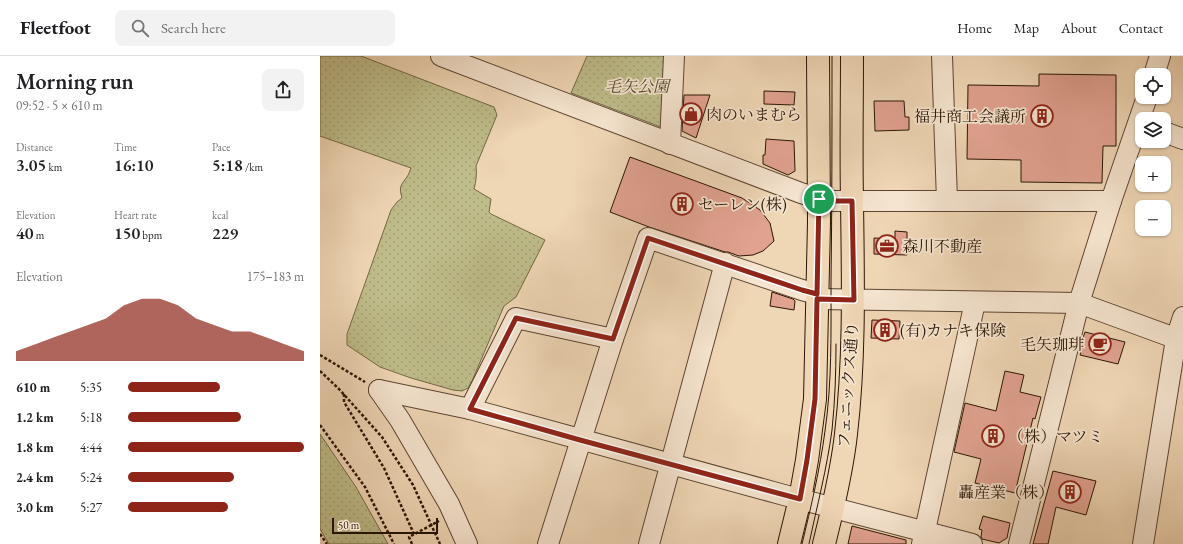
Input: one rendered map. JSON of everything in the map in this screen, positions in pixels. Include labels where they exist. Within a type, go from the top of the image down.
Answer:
[{"type":"main road","name":"フェニックス通り","points":[[789,544],[800,499],[807,460],[815,399],[819,199],[818,56]]},
{"type":"main road","name":"フェニックス通り","points":[[824,544],[842,465],[849,403],[854,300],[852,56]]},
{"type":"street","points":[[441,56],[462,60],[670,144],[801,193],[827,201],[1110,201]]},
{"type":"street","points":[[670,144],[674,56]]},
{"type":"street","points":[[942,56],[947,201]]},
{"type":"street","points":[[1156,68],[1160,56]]},
{"type":"street","points":[[1171,135],[1183,139]]},
{"type":"street","points":[[1019,544],[1079,303],[1110,201],[1135,137]]},
{"type":"street","points":[[548,544],[613,339],[648,238],[725,263],[817,296],[854,300],[1079,303],[1179,340]]},
{"type":"street","points":[[649,544],[725,263]]},
{"type":"street","points":[[924,538],[974,302]]},
{"type":"street","points":[[1143,544],[1183,317]]},
{"type":"street","points":[[470,409],[516,318],[613,339]]},
{"type":"street","points":[[379,390],[470,409],[670,465],[833,508],[924,538],[972,544]]},
{"type":"street","points":[[379,390],[400,420],[449,504],[467,544]]},
{"type":"path","points":[[320,355],[379,390]]},
{"type":"path","points":[[320,372],[344,394],[382,437],[413,485],[440,544]]},
{"type":"path","points":[[344,394],[344,402],[384,468],[414,534]]},
{"type":"path","points":[[320,425],[365,487],[394,544]]},
{"type":"path","points":[[412,544],[409,537],[453,514]]},
{"type":"path","points":[[320,534],[327,544]]},
{"type":"green space","points":[[320,56],[361,56],[494,107],[497,115],[476,166],[474,189],[491,199],[489,212],[491,214],[545,240],[516,297],[504,306],[472,381],[468,388],[462,391],[453,390],[411,378],[380,367],[347,345],[347,334],[391,210],[402,198],[401,187],[411,168],[320,136]]},
{"type":"green space","name":"毛矢公園","points":[[587,56],[668,56],[666,129],[571,93]]},
{"type":"green space","points":[[320,434],[356,487],[388,544],[329,544],[320,529]]},
{"type":"building","name":"福井商工会議所","points":[[1039,74],[1116,75],[1116,146],[1103,146],[1102,183],[1021,182],[1021,160],[967,159],[968,85],[1039,86]]},
{"type":"building","points":[[764,91],[795,92],[794,105],[764,104]]},
{"type":"building","points":[[684,95],[710,95],[696,138],[682,131]]},
{"type":"building","points":[[874,101],[904,101],[905,117],[909,117],[909,130],[875,131]]},
{"type":"building","points":[[766,139],[794,141],[795,171],[788,175],[763,164]]},
{"type":"building","name":"セーレン(株)","points":[[630,157],[742,198],[760,210],[770,223],[774,241],[763,251],[753,255],[739,256],[649,227],[610,212]]},
{"type":"building","points":[[895,231],[907,232],[907,255],[874,254],[874,238],[895,239]]},
{"type":"building","points":[[772,292],[793,299],[795,301],[794,310],[770,306]]},
{"type":"building","name":"(有)カナキ保険","points":[[872,320],[900,321],[899,339],[871,338]]},
{"type":"building","points":[[1085,332],[1125,342],[1118,364],[1080,355],[1083,344],[1081,343]]},
{"type":"building","name":"（株）マツミ","points":[[1005,371],[1024,375],[1020,392],[1041,397],[1035,419],[1033,418],[1015,493],[975,483],[981,459],[954,452],[965,403],[996,411]]},
{"type":"building","name":"轟産業（株）","points":[[1053,471],[1096,481],[1086,515],[1056,507],[1048,544],[1033,544]]},
{"type":"building","points":[[983,516],[1010,523],[1007,538],[999,543],[982,539],[982,530],[979,529]]},
{"type":"building","points":[[852,526],[906,540],[906,544],[848,544]]},
{"type":"tram line","points":[[802,544],[821,459],[829,395],[831,339],[832,56]]},
{"type":"tram line","points":[[809,544],[825,473],[832,430],[836,344]]},
{"type":"place","name":"肉のいまむら","points":[[691,114]]},
{"type":"place","name":"福井商工会議所","points":[[1042,116]]},
{"type":"place","name":"セーレン(株)","points":[[682,204]]},
{"type":"place","name":"森川不動産","points":[[887,246]]},
{"type":"place","name":"(有)カナキ保険","points":[[885,330]]},
{"type":"place","name":"毛矢珈琲","points":[[1100,344]]},
{"type":"place","name":"（株）マツミ","points":[[993,436]]},
{"type":"place","name":"轟産業（株）","points":[[1070,492]]},
{"type":"route","points":[[819,199],[827,201],[852,201],[854,300],[817,299],[815,399],[800,499],[470,409],[516,318],[613,339],[648,238],[817,294],[819,199]]}]
